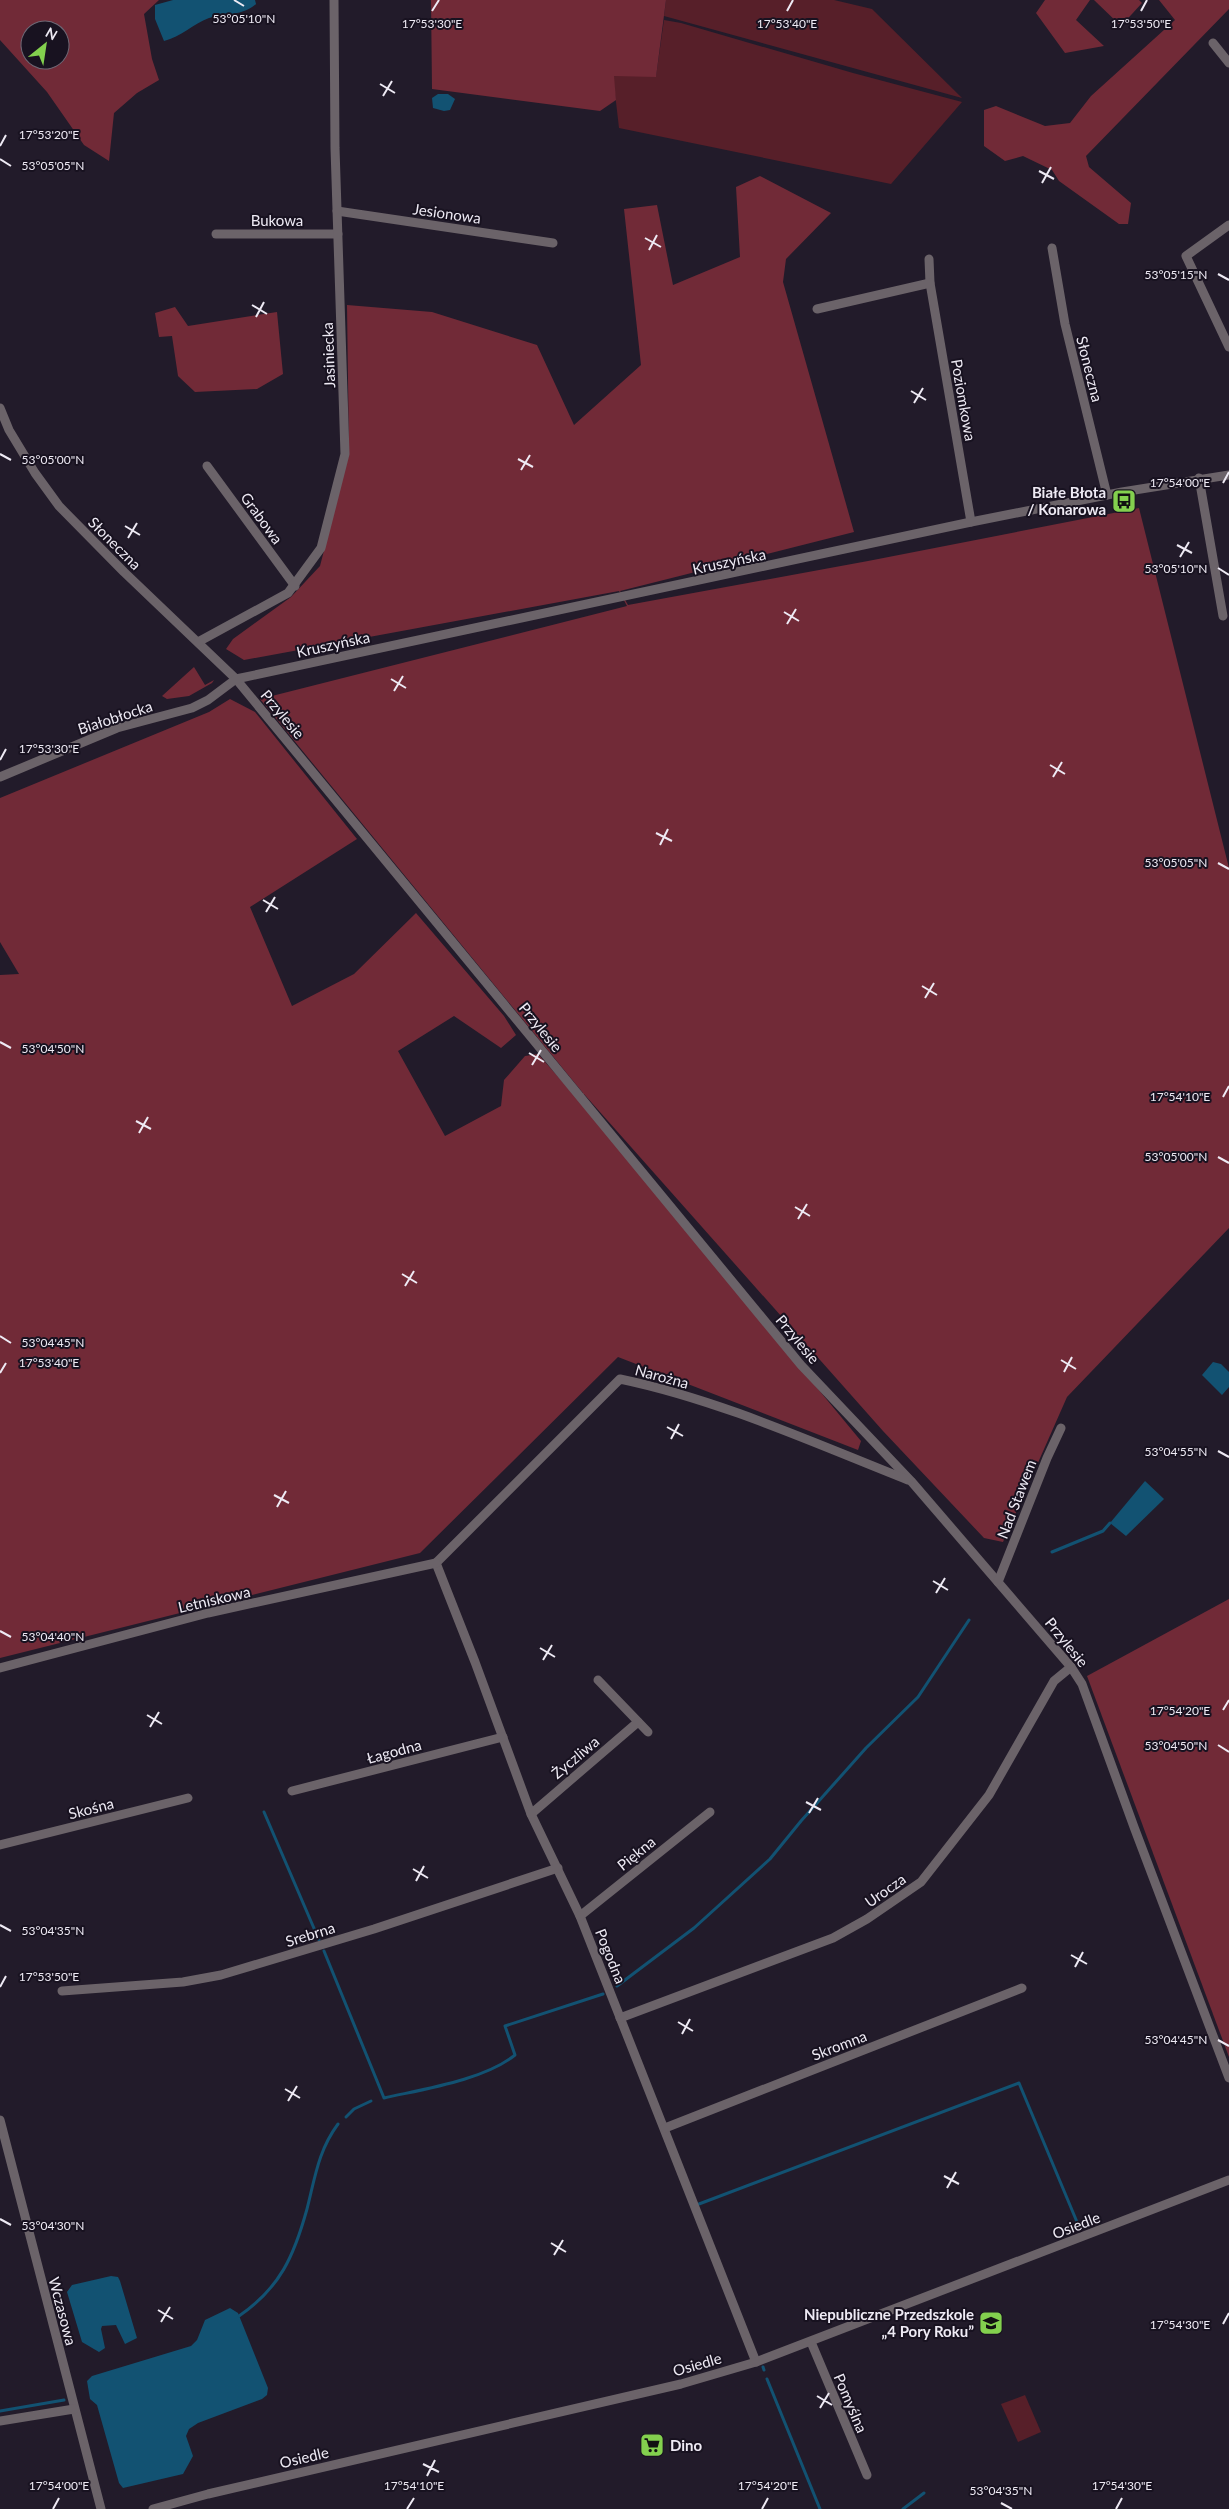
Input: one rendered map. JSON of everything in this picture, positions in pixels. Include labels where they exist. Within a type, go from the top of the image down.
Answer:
[{"type":"street","name":"Jasiniecka","points":[[198,642],[288,593],[295,586],[321,548],[345,454],[337,211],[334,0]]},
{"type":"street","points":[[1213,43],[1229,63]]},
{"type":"street","name":"Jesionowa","points":[[337,211],[553,242]]},
{"type":"street","points":[[1229,225],[1186,256],[1229,347]]},
{"type":"street","name":"Bukowa","points":[[216,234],[338,234]]},
{"type":"street","name":"Słoneczna","points":[[1052,248],[1065,324],[1107,495]]},
{"type":"street","name":"Poziomkowa","points":[[929,259],[930,283],[970,522]]},
{"type":"street","points":[[817,308],[930,283]]},
{"type":"street","name":"Słoneczna","points":[[0,408],[9,430],[35,474],[59,506],[124,572],[236,679]]},
{"type":"street","name":"Grabowa","points":[[207,466],[295,586]]},
{"type":"street","name":"Kruszyńska","points":[[236,679],[970,522],[1199,478],[1229,475]]},
{"type":"street","points":[[1199,478],[1223,616]]},
{"type":"street","name":"Białobłocka","points":[[0,777],[117,728],[200,705],[236,679]]},
{"type":"street","name":"Przylesie","points":[[236,679],[801,1365],[911,1480],[1071,1667],[1082,1684],[1134,1828],[1229,2078]]},
{"type":"street","name":"Narożna","points":[[436,1563],[620,1379],[653,1386],[738,1414],[911,1480]]},
{"type":"street","name":"Nad Stawem","points":[[998,1582],[1047,1458],[1061,1428]]},
{"type":"street","name":"Letniskowa","points":[[0,1668],[208,1614],[436,1563]]},
{"type":"street","name":"Pogodna","points":[[436,1563],[503,1737],[530,1814],[580,1916],[756,2362]]},
{"type":"street","name":"Urocza","points":[[620,2018],[832,1938],[867,1920],[921,1882],[989,1795],[1054,1681],[1071,1667]]},
{"type":"street","points":[[598,1680],[648,1732]]},
{"type":"street","name":"Życzliwa","points":[[530,1814],[638,1722]]},
{"type":"street","name":"Łagodna","points":[[292,1792],[503,1737]]},
{"type":"street","name":"Skośna","points":[[0,1845],[188,1798]]},
{"type":"street","name":"Piękna","points":[[580,1916],[710,1812]]},
{"type":"street","name":"Srebrna","points":[[62,1991],[183,1982],[221,1975],[374,1929],[558,1868]]},
{"type":"street","name":"Skromna","points":[[665,2128],[1022,1988]]},
{"type":"street","name":"Wczasowa","points":[[0,2120],[101,2509]]},
{"type":"street","name":"Osiedle","points":[[152,2509],[208,2494],[681,2384],[756,2362],[1229,2180]]},
{"type":"street","name":"Pomyślna","points":[[811,2342],[867,2475]]},
{"type":"street","points":[[0,2421],[74,2409]]},
{"type":"shaded area","points":[[0,0],[159,0],[144,14],[152,59],[159,80],[137,93],[114,113],[109,161],[84,145],[47,92],[27,70],[70,70],[70,20],[20,20],[20,62],[0,40]]},
{"type":"shaded area","points":[[431,0],[666,0],[656,77],[614,76],[616,100],[600,111],[432,89]]},
{"type":"shaded area","points":[[666,0],[834,0],[872,9],[962,98],[664,16]]},
{"type":"shaded area","points":[[1045,0],[1090,0],[1076,20],[1104,46],[1065,53],[1036,13]]},
{"type":"shaded area","points":[[1094,0],[1139,0],[1142,3],[1121,26]]},
{"type":"shaded area","points":[[1159,0],[1229,0],[1229,9],[1086,156],[1089,167],[1131,203],[1128,224],[1119,224],[1059,181],[1052,170],[1023,156],[1005,161],[984,146],[984,110],[996,106],[1045,126],[1070,123],[1091,96],[1175,20]]},
{"type":"shaded area","points":[[664,20],[681,23],[853,73],[962,102],[891,184],[619,128],[613,76],[656,76]]},
{"type":"shaded area","points":[[760,176],[831,213],[786,259],[783,282],[854,532],[620,591],[628,605],[868,561],[1139,508],[1229,868],[1229,1228],[1067,1397],[1003,1542],[984,1538],[883,1431],[584,1094],[578,1099],[861,1441],[858,1450],[618,1357],[420,1553],[0,1658],[0,975],[19,974],[0,942],[0,798],[209,712],[230,699],[255,712],[357,839],[250,907],[292,1006],[354,974],[416,913],[504,1016],[516,1035],[501,1048],[454,1016],[398,1051],[445,1136],[501,1106],[504,1080],[525,1056],[538,1054],[577,1098],[583,1093],[260,699],[627,606],[619,591],[244,660],[226,649],[233,639],[291,597],[320,566],[349,454],[347,305],[432,312],[537,345],[574,425],[641,365],[624,209],[657,205],[673,285],[740,257],[736,187]]},
{"type":"shaded area","points":[[175,307],[188,326],[277,312],[283,374],[257,389],[195,392],[178,376],[172,336],[159,337],[155,313]]},
{"type":"shaded area","points":[[194,667],[205,685],[214,680],[212,683],[189,696],[167,699],[162,696]]},
{"type":"shaded area","points":[[1229,1599],[1229,2057],[1087,1676]]},
{"type":"shaded area","points":[[1025,2395],[1041,2432],[1018,2442],[1001,2404]]},
{"type":"water","points":[[173,0],[255,0],[256,4],[245,11],[209,18],[176,37],[164,41],[155,19],[155,5]]},
{"type":"water","points":[[438,94],[448,94],[455,99],[450,110],[444,111],[433,108],[432,98]]},
{"type":"water","points":[[1213,1362],[1221,1364],[1229,1372],[1229,1387],[1222,1395],[1202,1375]]},
{"type":"water","points":[[1145,1481],[1164,1499],[1126,1536],[1110,1523]]},
{"type":"water","points":[[111,2276],[118,2277],[120,2281],[137,2338],[125,2344],[116,2325],[102,2326],[105,2348],[99,2352],[82,2342],[67,2292],[72,2285]]},
{"type":"water","points":[[230,2308],[238,2313],[268,2388],[267,2395],[262,2399],[198,2423],[189,2429],[186,2436],[193,2456],[183,2474],[123,2488],[119,2483],[97,2405],[90,2399],[87,2381],[92,2376],[191,2346],[197,2340],[205,2320]]},
{"type":"waterway","points":[[1052,1552],[1103,1531],[1110,1523]]},
{"type":"waterway","points":[[617,1986],[694,1928],[770,1859],[866,1748],[918,1697],[969,1620]]},
{"type":"waterway","points":[[264,1812],[319,1940]]},
{"type":"waterway","points":[[324,1951],[384,2098],[453,2082],[502,2064],[515,2055],[505,2026],[603,1994]]},
{"type":"waterway","points":[[699,2204],[1019,2083],[1077,2222]]},
{"type":"waterway","points":[[346,2117],[354,2109],[371,2101]]},
{"type":"waterway","points":[[239,2316],[265,2294],[284,2270],[297,2242],[326,2144],[338,2124]]},
{"type":"waterway","points":[[767,2379],[820,2509]]},
{"type":"waterway","points":[[0,2411],[64,2400]]},
{"type":"waterway","points":[[903,2509],[924,2493]]},
{"type":"place","name":"Białe Błota / Konarowa","points":[[1124,501]]},
{"type":"place","name":"Niepubliczne Przedszkole „4 Pory Roku”","points":[[991,2323]]},
{"type":"place","name":"Dino","points":[[652,2445]]}]
